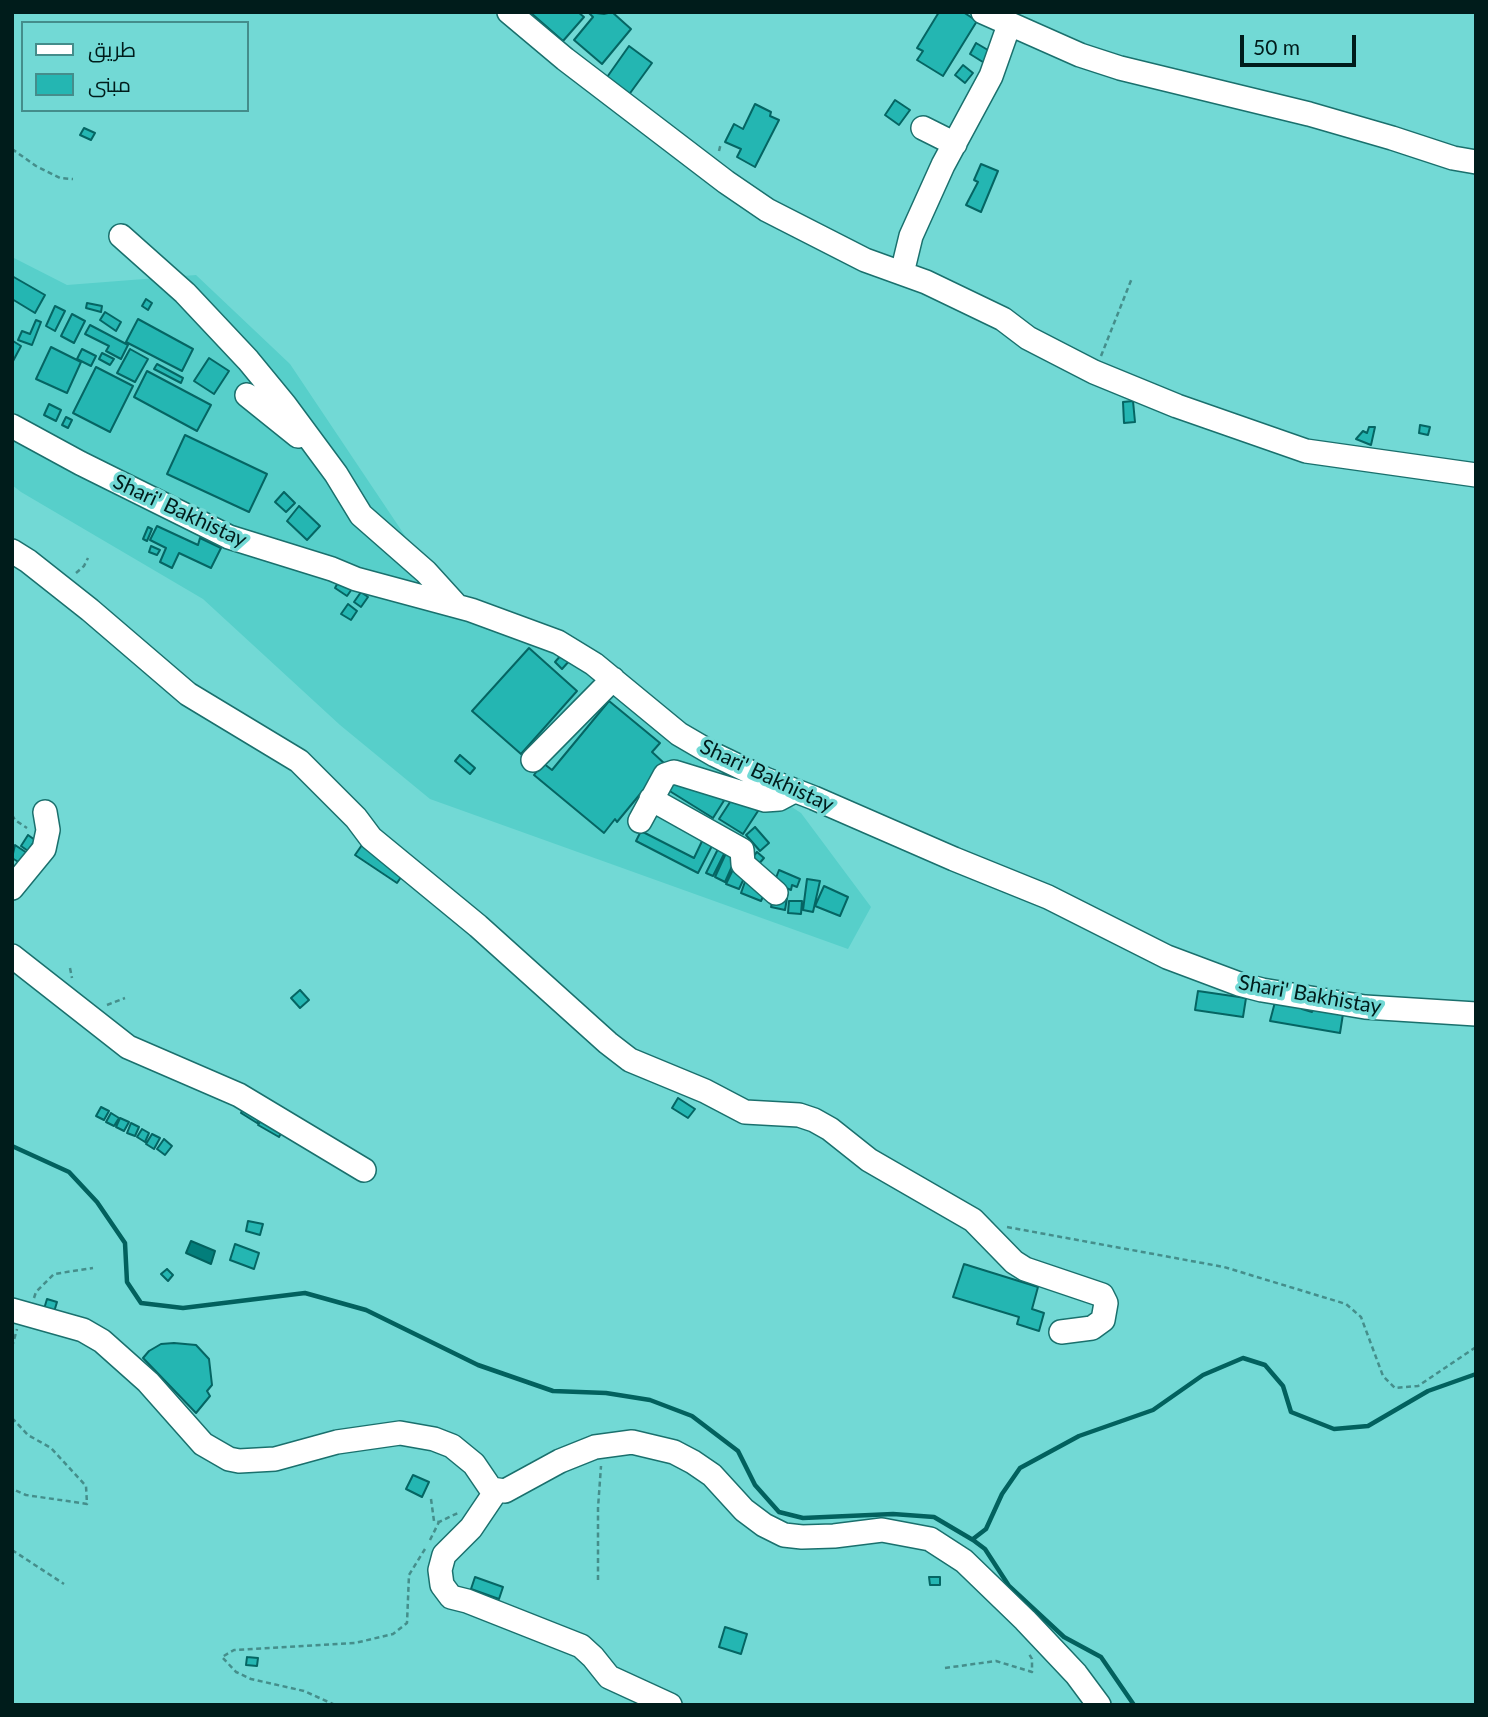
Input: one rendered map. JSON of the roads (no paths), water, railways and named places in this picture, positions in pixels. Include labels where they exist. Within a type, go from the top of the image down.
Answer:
[{"type":"street","points":[[509,12],[565,59],[726,183],[767,210],[865,260],[902,273],[1003,319],[1028,338],[1094,372],[1177,406],[1306,451],[1476,475]]},
{"type":"street","points":[[983,12],[1023,23],[1080,55],[1120,68],[1309,114],[1453,158],[1476,162]]},
{"type":"street","points":[[902,273],[911,236],[955,144],[1023,23]]},
{"type":"street","points":[[923,128],[955,144]]},
{"type":"street","points":[[121,236],[185,293],[239,351],[285,405],[361,514],[426,572],[456,605]]},
{"type":"street","points":[[247,395],[322,456]]},
{"type":"street","name":"Shari' Bakhistay","points":[[12,426],[229,537],[356,579],[456,605],[558,642],[614,679],[679,734],[746,771],[1048,897],[1167,957],[1239,984],[1364,1007],[1476,1014]]},
{"type":"street","points":[[12,551],[90,610],[188,694],[299,761],[356,818],[371,838],[478,926],[630,1060],[705,1091],[745,1112],[799,1115],[814,1120],[830,1129],[869,1160],[973,1220],[1014,1262],[1025,1269],[1102,1295],[1106,1303],[1103,1321],[1092,1328],[1061,1332]]},
{"type":"street","points":[[533,760],[614,679]]},
{"type":"street","points":[[640,821],[665,775],[674,772],[765,800],[779,799],[794,791]]},
{"type":"street","points":[[651,799],[743,850],[743,864],[776,893]]},
{"type":"street","points":[[12,888],[44,849],[48,830],[45,811]]},
{"type":"street","points":[[12,956],[128,1047],[239,1095],[364,1170]]},
{"type":"street","points":[[21,1312],[83,1330],[102,1341],[148,1382],[203,1444],[229,1459],[249,1462],[275,1459],[337,1442],[400,1433],[434,1439],[452,1446],[474,1464],[487,1485],[496,1491],[505,1491],[560,1461],[594,1447],[632,1442],[674,1452],[712,1475],[727,1493],[764,1525],[784,1535],[834,1536],[882,1530],[930,1539],[964,1561],[1025,1620],[1076,1674],[1099,1705]]},
{"type":"street","points":[[496,1491],[471,1528],[444,1555],[440,1570],[442,1585],[452,1597],[581,1646],[609,1677],[670,1705]]},
{"type":"water","points":[[191,1241],[215,1251],[211,1264],[186,1253]]},
{"type":"waterway","points":[[12,1146],[69,1172],[97,1202],[125,1243],[127,1282],[141,1303],[183,1308],[305,1293],[366,1310],[478,1365],[553,1391],[606,1393],[650,1400],[692,1416],[738,1451],[755,1485],[779,1512],[803,1518],[893,1514],[934,1517],[973,1540],[985,1549],[1009,1586],[1064,1637],[1101,1657],[1134,1705]]},
{"type":"waterway","points":[[973,1539],[986,1529],[1002,1494],[1020,1468],[1079,1436],[1153,1410],[1203,1375],[1243,1358],[1265,1365],[1283,1386],[1291,1412],[1334,1429],[1368,1426],[1428,1391],[1476,1374]]}]
